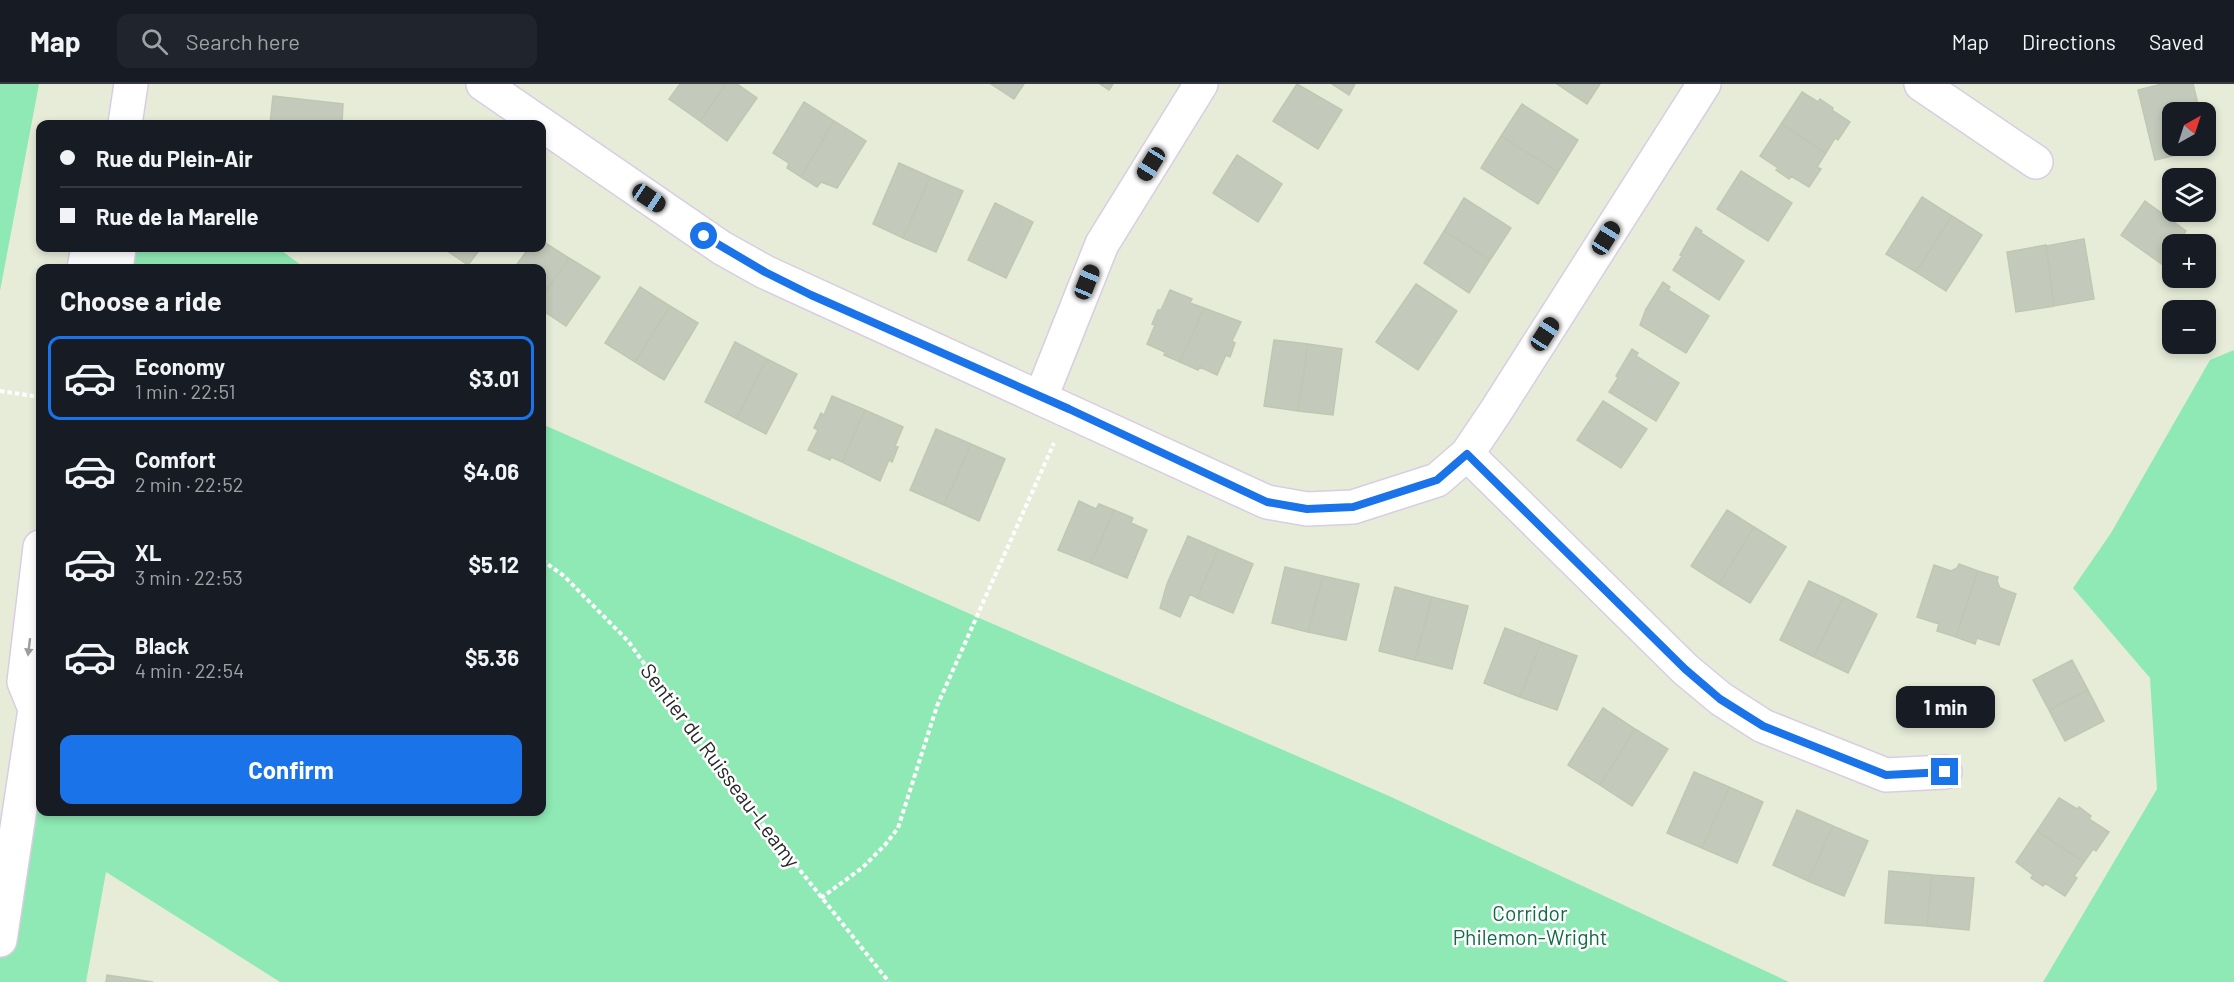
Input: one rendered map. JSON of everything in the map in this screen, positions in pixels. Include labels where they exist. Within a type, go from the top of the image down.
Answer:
[{"type":"street","points":[[126,120],[131,84]]},
{"type":"street","points":[[483,84],[535,120]]},
{"type":"street","points":[[1055,403],[1102,244],[1201,84]]},
{"type":"street","points":[[546,127],[713,242],[748,263],[811,295],[1055,403],[1267,502],[1307,509],[1353,507],[1437,480],[1467,454],[1704,84]]},
{"type":"street","points":[[1922,84],[2036,162]]},
{"type":"street","points":[[1467,454],[1685,669],[1720,699],[1763,726],[1886,775],[1945,772]]},
{"type":"street","points":[[36,582],[24,682],[36,701]]},
{"type":"street","points":[[0,940],[36,716]]},
{"type":"path","points":[[0,391],[36,396]]},
{"type":"path","points":[[821,898],[862,868],[898,828],[937,706],[1055,403]]},
{"type":"path","name":"Sentier du Ruisseau-Leamy","points":[[546,563],[564,576],[628,641],[721,771],[889,982]]},
{"type":"green space","points":[[0,84],[39,84],[0,291]]},
{"type":"green space","points":[[106,252],[283,252],[300,264],[104,264]]},
{"type":"green space","points":[[2234,350],[2234,982],[2043,982],[2157,789],[2150,678],[2073,588],[2111,533],[2210,360]]},
{"type":"green space","name":"Corridor Philemon-Wright","points":[[546,426],[1389,796],[1789,982],[280,982],[106,872],[86,982],[0,982],[0,940],[36,699],[36,816],[546,816]]},
{"type":"building","points":[[680,84],[726,84],[700,121],[669,99]]},
{"type":"building","points":[[726,84],[737,84],[757,98],[727,141],[700,121]]},
{"type":"building","points":[[991,84],[1024,84],[1014,99]]},
{"type":"building","points":[[1100,84],[1113,84],[1109,90]]},
{"type":"building","points":[[1297,84],[1342,110],[1318,149],[1273,121]]},
{"type":"building","points":[[1332,84],[1355,84],[1349,95]]},
{"type":"building","points":[[1557,84],[1600,84],[1587,104]]},
{"type":"building","points":[[2162,84],[2193,84],[2198,102],[2162,102],[2162,156],[2172,156],[2155,160],[2138,90]]},
{"type":"building","points":[[1802,92],[1818,102],[1820,99],[1850,122],[1838,140],[1835,138],[1826,153],[1781,124]]},
{"type":"building","points":[[273,96],[343,104],[342,120],[270,120]]},
{"type":"building","points":[[804,102],[834,121],[801,177],[787,168],[789,163],[773,153]]},
{"type":"building","points":[[1522,104],[1578,140],[1558,172],[1501,136]]},
{"type":"building","points":[[834,121],[866,141],[837,188],[821,182],[817,187],[801,177]]},
{"type":"building","points":[[1781,124],[1826,153],[1817,167],[1821,169],[1809,187],[1791,176],[1789,179],[1760,156]]},
{"type":"building","points":[[1501,136],[1558,172],[1538,204],[1481,168]]},
{"type":"building","points":[[1237,155],[1282,184],[1258,222],[1213,193]]},
{"type":"building","points":[[899,163],[930,177],[903,238],[873,224]]},
{"type":"building","points":[[1741,171],[1792,203],[1768,241],[1717,209]]},
{"type":"building","points":[[930,177],[963,191],[936,252],[903,238]]},
{"type":"building","points":[[1922,197],[1952,216],[1916,272],[1886,254]]},
{"type":"building","points":[[1464,198],[1511,228],[1490,260],[1444,231]]},
{"type":"building","points":[[2145,201],[2162,213],[2162,222],[2174,222],[2186,231],[2184,234],[2162,234],[2162,264],[2121,235]]},
{"type":"building","points":[[995,203],[1033,222],[1006,278],[968,260]]},
{"type":"building","points":[[1952,216],[1982,235],[1946,291],[1916,272]]},
{"type":"building","points":[[1696,227],[1702,231],[1701,233],[1744,261],[1719,300],[1673,270]]},
{"type":"building","points":[[1444,231],[1490,260],[1469,293],[1424,263]]},
{"type":"building","points":[[2084,239],[2094,299],[2054,306],[2046,246]]},
{"type":"building","points":[[546,244],[569,258],[546,291],[546,264],[517,264],[526,252],[546,252]]},
{"type":"building","points":[[2046,245],[2054,306],[2016,312],[2007,252]]},
{"type":"building","points":[[449,252],[478,252],[467,264]]},
{"type":"building","points":[[569,258],[600,277],[566,326],[546,313],[546,291]]},
{"type":"building","points":[[1663,282],[1670,287],[1668,290],[1709,316],[1686,353],[1640,325],[1646,309]]},
{"type":"building","points":[[1416,284],[1457,311],[1418,370],[1376,342]]},
{"type":"building","points":[[640,287],[670,306],[635,362],[605,343]]},
{"type":"building","points":[[1170,290],[1192,299],[1190,303],[1204,308],[1180,362],[1147,344],[1155,325],[1152,324]]},
{"type":"building","points":[[670,306],[698,323],[664,380],[635,362]]},
{"type":"building","points":[[1204,308],[1241,322],[1232,341],[1235,343],[1230,357],[1226,355],[1217,375],[1200,367],[1198,370],[1180,362]]},
{"type":"building","points":[[1274,340],[1308,344],[1298,411],[1264,406]]},
{"type":"building","points":[[735,342],[767,359],[737,419],[705,402]]},
{"type":"building","points":[[1308,344],[1342,349],[1333,415],[1298,411]]},
{"type":"building","points":[[1632,349],[1638,353],[1636,356],[1679,383],[1656,421],[1609,392]]},
{"type":"building","points":[[767,359],[797,374],[766,434],[737,419]]},
{"type":"building","points":[[832,396],[865,410],[842,462],[831,457],[830,460],[808,450],[818,430],[814,428],[821,413],[824,415]]},
{"type":"building","points":[[1603,401],[1647,429],[1621,468],[1577,440]]},
{"type":"building","points":[[865,410],[903,427],[895,446],[898,447],[892,462],[889,460],[880,481],[842,462]]},
{"type":"building","points":[[936,429],[971,444],[944,505],[910,490]]},
{"type":"building","points":[[971,444],[1005,459],[979,521],[944,505]]},
{"type":"building","points":[[1079,501],[1096,509],[1099,504],[1114,510],[1091,563],[1058,550]]},
{"type":"building","points":[[1114,510],[1133,518],[1131,523],[1147,530],[1127,578],[1091,563]]},
{"type":"building","points":[[1727,510],[1754,527],[1719,584],[1691,566]]},
{"type":"building","points":[[1754,527],[1786,547],[1750,603],[1719,584]]},
{"type":"building","points":[[1188,536],[1218,549],[1197,598],[1190,594],[1180,617],[1160,608],[1167,584]]},
{"type":"building","points":[[1218,549],[1253,564],[1233,613],[1197,598]]},
{"type":"building","points":[[1959,564],[1978,571],[1956,637],[1937,631],[1939,624],[1917,617],[1934,565],[1951,571]]},
{"type":"building","points":[[1285,567],[1323,576],[1308,632],[1272,623]]},
{"type":"building","points":[[1978,571],[1998,577],[2000,588],[2016,594],[1999,645],[1977,638],[1975,644],[1956,637]]},
{"type":"building","points":[[1323,576],[1359,584],[1346,640],[1308,632]]},
{"type":"building","points":[[1809,581],[1843,597],[1814,657],[1780,640]]},
{"type":"building","points":[[1395,587],[1432,597],[1415,660],[1379,651]]},
{"type":"building","points":[[1432,597],[1468,606],[1452,669],[1415,660]]},
{"type":"building","points":[[1843,597],[1877,614],[1848,673],[1814,657]]},
{"type":"building","points":[[1505,628],[1541,642],[1520,697],[1484,683]]},
{"type":"building","points":[[1541,642],[1577,656],[1557,710],[1520,697]]},
{"type":"building","points":[[2072,660],[2088,690],[2049,710],[2033,680]]},
{"type":"building","points":[[2088,690],[2104,721],[2065,741],[2049,710]]},
{"type":"building","points":[[1603,708],[1635,729],[1600,785],[1568,765]]},
{"type":"building","points":[[1635,729],[1668,749],[1632,806],[1600,785]]},
{"type":"building","points":[[1694,772],[1729,787],[1702,848],[1667,833]]},
{"type":"building","points":[[1729,787],[1763,802],[1737,863],[1702,848]]},
{"type":"building","points":[[2059,798],[2077,809],[2079,807],[2091,816],[2089,819],[2109,832],[2096,851],[2093,849],[2084,862],[2037,831]]},
{"type":"building","points":[[1797,810],[1833,826],[1808,881],[1773,865]]},
{"type":"building","points":[[1833,826],[1868,841],[1844,896],[1808,881]]},
{"type":"building","points":[[2037,831],[2084,862],[2074,876],[2077,878],[2065,896],[2045,883],[2043,886],[2031,878],[2033,875],[2016,862]]},
{"type":"building","points":[[1889,871],[1932,875],[1927,926],[1885,923]]},
{"type":"building","points":[[1932,875],[1974,878],[1969,930],[1927,926]]},
{"type":"building","points":[[107,975],[153,982],[106,982]]},
{"type":"route","points":[[704,236],[765,272],[811,295],[1069,409],[1267,502],[1307,509],[1353,507],[1437,480],[1467,454],[1685,669],[1720,699],[1763,726],[1886,775],[1945,772]]}]
